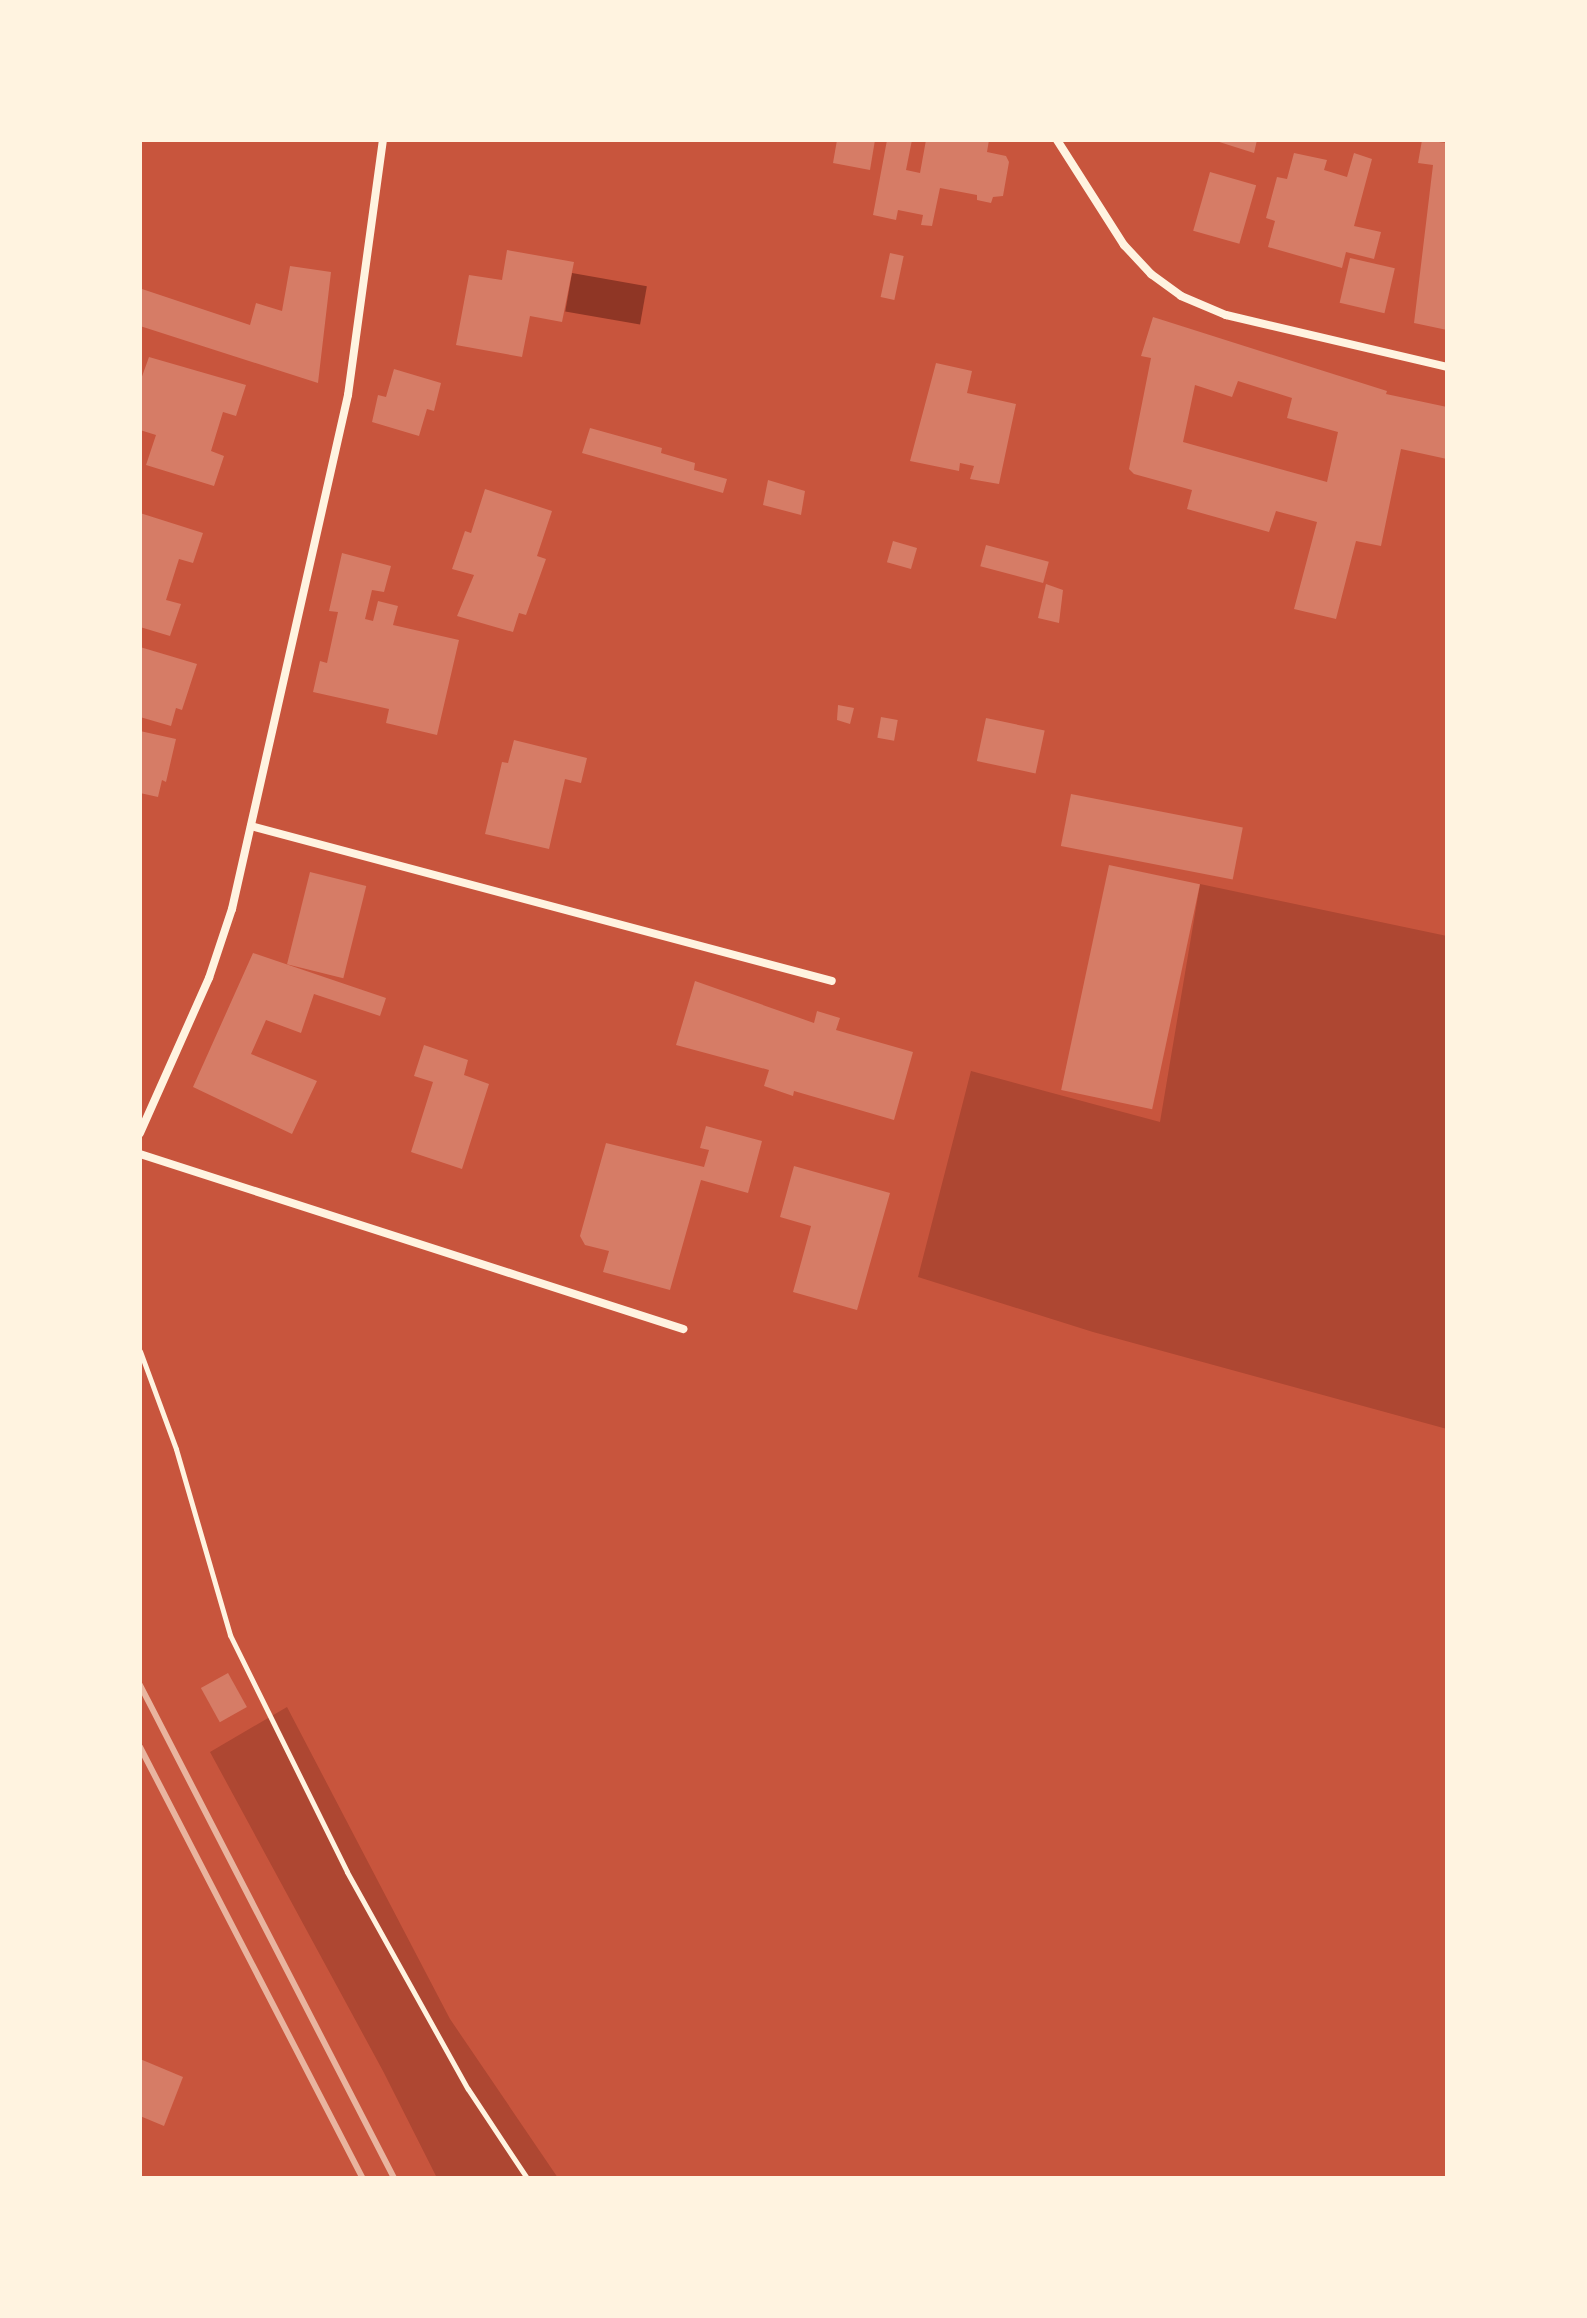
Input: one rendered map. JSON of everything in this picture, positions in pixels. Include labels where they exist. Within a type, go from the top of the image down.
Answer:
[{"type":"street","points":[[140,1133],[209,978],[232,909],[348,395],[383,140]]},
{"type":"street","points":[[1057,140],[1124,245],[1151,274],[1181,296],[1226,315],[1447,367]]},
{"type":"street","points":[[251,826],[832,981]]},
{"type":"street","points":[[140,1154],[683,1329]]},
{"type":"path","points":[[140,1351],[176,1449],[230,1635],[347,1872],[468,2089],[527,2178]]},
{"type":"shaded area","points":[[572,273],[647,286],[640,325],[565,311]]},
{"type":"shaded area","points":[[1200,884],[1447,936],[1447,1429],[1093,1332],[918,1277],[971,1071],[1160,1122]]},
{"type":"shaded area","points":[[287,1707],[450,2019],[558,2178],[437,2178],[383,2071],[210,1752]]},
{"type":"building","points":[[837,140],[875,140],[870,170],[833,163]]},
{"type":"building","points":[[887,140],[912,140],[906,170],[920,173],[926,140],[989,140],[987,152],[1006,156],[1009,162],[1003,196],[993,197],[991,203],[977,200],[977,195],[940,188],[932,226],[921,225],[923,215],[898,210],[896,220],[873,215]]},
{"type":"building","points":[[1213,140],[1257,140],[1254,153]]},
{"type":"building","points":[[1422,140],[1447,143],[1447,330],[1414,323],[1433,165],[1418,163]]},
{"type":"building","points":[[1294,153],[1327,160],[1324,170],[1347,177],[1354,153],[1372,159],[1354,226],[1381,232],[1374,259],[1346,252],[1342,268],[1268,247],[1275,221],[1266,218],[1277,177],[1287,179]]},
{"type":"building","points":[[1210,172],[1256,185],[1239,244],[1193,231]]},
{"type":"building","points":[[507,250],[574,262],[562,322],[530,316],[522,357],[456,345],[469,275],[502,280]]},
{"type":"building","points":[[890,253],[904,256],[894,300],[881,297]]},
{"type":"building","points":[[1350,258],[1395,268],[1384,313],[1340,303]]},
{"type":"building","points":[[290,266],[331,272],[318,383],[140,326],[142,289],[250,325],[256,303],[282,311]]},
{"type":"building","points":[[1153,317],[1387,391],[1386,394],[1447,407],[1447,459],[1401,449],[1381,546],[1356,541],[1336,619],[1294,609],[1317,522],[1276,511],[1269,532],[1187,509],[1192,490],[1134,474],[1129,469],[1151,358],[1141,356]],"holes":[[[1238,381],[1292,398],[1287,418],[1338,432],[1327,482],[1183,442],[1195,385],[1232,397]]]},
{"type":"building","points":[[149,357],[246,385],[236,416],[223,412],[211,451],[224,456],[214,486],[146,465],[156,435],[140,430],[140,382]]},
{"type":"building","points":[[936,363],[972,371],[967,393],[1016,404],[999,484],[970,479],[974,466],[960,463],[959,471],[910,461]]},
{"type":"building","points":[[394,369],[441,383],[434,411],[427,409],[419,436],[372,422],[378,395],[386,397]]},
{"type":"building","points":[[590,428],[662,448],[661,453],[695,463],[694,470],[727,479],[723,493],[582,453]]},
{"type":"building","points":[[768,480],[805,491],[801,515],[763,505]]},
{"type":"building","points":[[485,489],[552,511],[537,556],[546,559],[526,615],[519,613],[513,632],[457,616],[474,575],[452,569],[465,531],[471,533]]},
{"type":"building","points":[[140,513],[203,533],[193,563],[179,559],[166,600],[181,604],[170,636],[140,627]]},
{"type":"building","points":[[893,541],[917,548],[911,569],[887,562]]},
{"type":"building","points":[[986,545],[1049,562],[1043,583],[980,566]]},
{"type":"building","points":[[342,553],[391,566],[384,592],[372,590],[365,619],[373,621],[378,601],[398,606],[393,625],[459,640],[437,735],[386,723],[389,709],[313,692],[320,661],[327,663],[338,612],[329,611]]},
{"type":"building","points":[[1046,584],[1063,590],[1059,623],[1038,618]]},
{"type":"building","points":[[140,647],[197,664],[182,710],[176,708],[171,726],[140,717]]},
{"type":"building","points":[[838,705],[854,708],[850,724],[837,720]]},
{"type":"building","points":[[881,717],[898,720],[894,741],[877,738]]},
{"type":"building","points":[[986,718],[1045,730],[1036,774],[977,761]]},
{"type":"building","points":[[140,731],[176,739],[166,782],[162,780],[158,797],[140,793]]},
{"type":"building","points":[[514,740],[587,758],[581,783],[565,779],[549,849],[485,834],[502,762],[508,763]]},
{"type":"building","points":[[1071,794],[1243,827],[1233,879],[1061,846]]},
{"type":"building","points":[[1109,865],[1200,884],[1152,1109],[1061,1090]]},
{"type":"building","points":[[310,872],[366,886],[343,978],[287,964]]},
{"type":"building","points":[[253,953],[386,998],[380,1016],[314,994],[301,1033],[266,1020],[251,1054],[317,1081],[292,1134],[193,1087]]},
{"type":"building","points":[[695,981],[814,1023],[817,1011],[840,1018],[836,1030],[913,1052],[894,1120],[794,1091],[793,1096],[764,1086],[769,1070],[676,1045]]},
{"type":"building","points":[[424,1045],[468,1060],[464,1075],[489,1084],[462,1169],[411,1152],[433,1082],[414,1076]]},
{"type":"building","points":[[706,1126],[762,1141],[748,1193],[701,1180],[670,1290],[603,1272],[609,1251],[585,1245],[580,1236],[606,1143],[704,1167],[709,1150],[700,1148]]},
{"type":"building","points":[[794,1166],[890,1193],[857,1310],[793,1292],[811,1226],[780,1217]]},
{"type":"building","points":[[228,1673],[247,1707],[220,1722],[201,1688]]},
{"type":"building","points":[[140,2059],[183,2077],[164,2126],[140,2116]]},
{"type":"railway","points":[[140,1685],[394,2178]]},
{"type":"railway","points":[[140,1747],[362,2178]]}]
